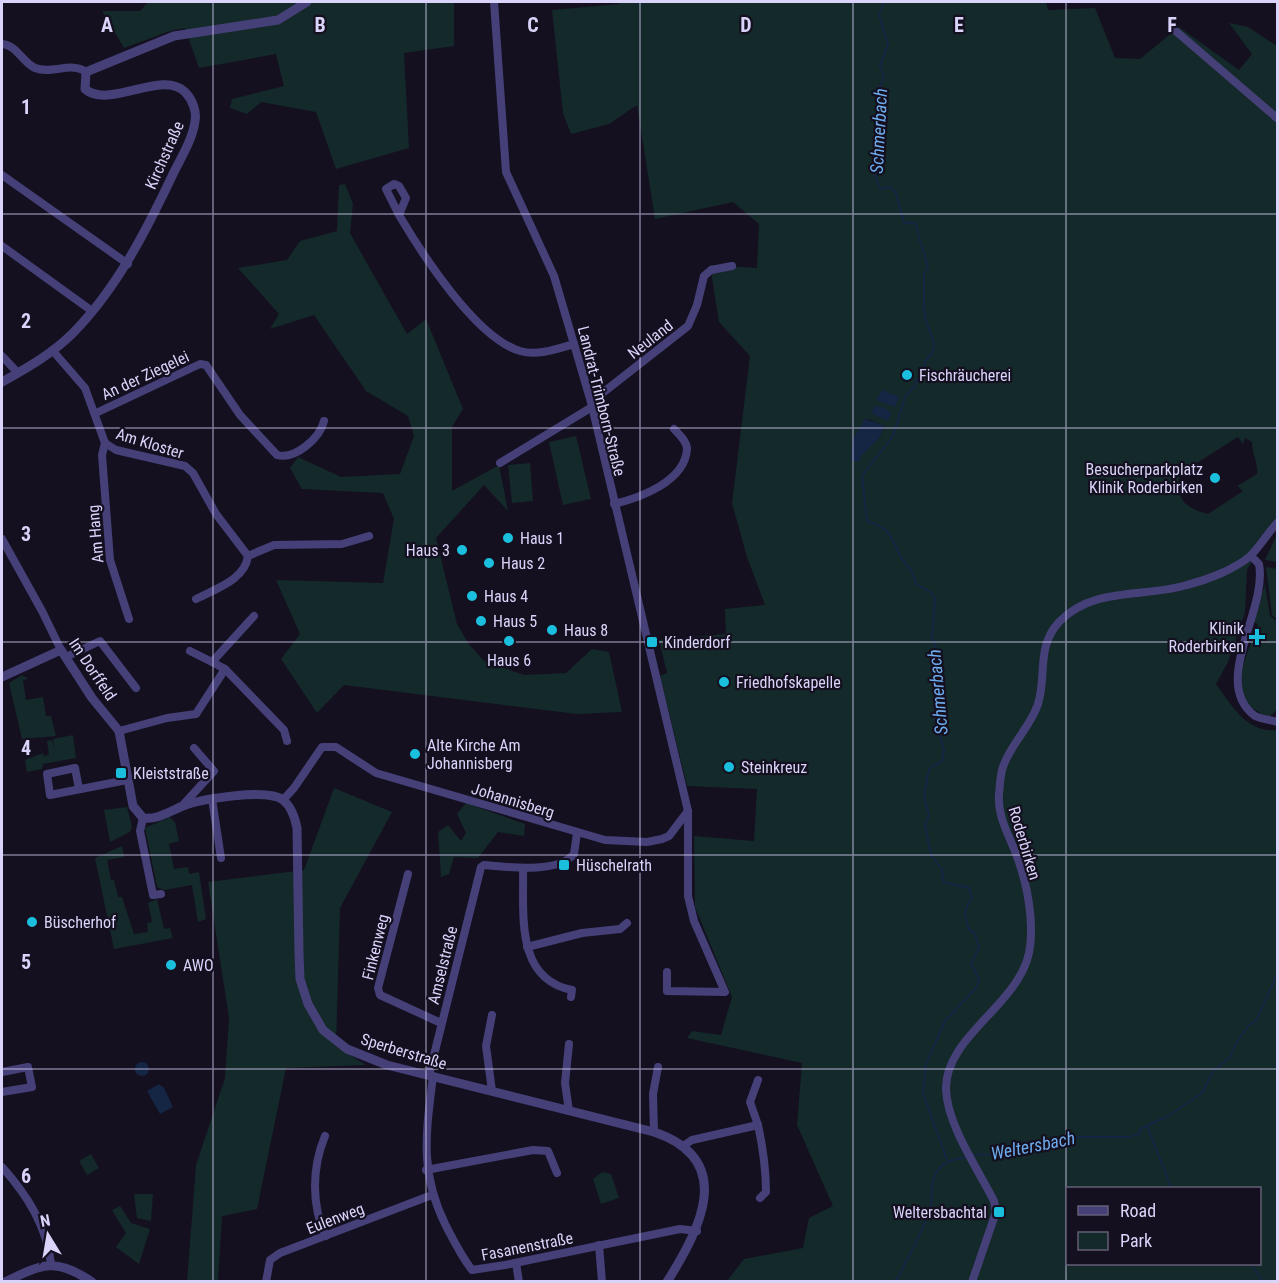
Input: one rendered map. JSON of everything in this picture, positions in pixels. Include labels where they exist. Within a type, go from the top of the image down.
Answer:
[{"type":"street","points":[[2,44],[12,46],[27,63],[38,69],[76,68],[86,72],[174,36],[278,20],[307,2]]},
{"type":"street","name":"Landrat-Trimborn-Straße","points":[[494,2],[506,172],[541,242],[554,276],[592,405],[688,811],[688,896],[694,921],[725,992],[667,991],[667,972]]},
{"type":"street","points":[[1171,27],[1278,119]]},
{"type":"street","name":"Kirchstraße","points":[[2,382],[53,351],[92,311],[128,264],[189,141],[195,122],[194,108],[183,90],[171,85],[99,96],[84,89],[86,72]]},
{"type":"street","points":[[2,175],[128,264]]},
{"type":"street","points":[[399,215],[436,272],[474,317],[507,346],[533,353],[574,344]]},
{"type":"street","points":[[2,246],[92,311]]},
{"type":"street","name":"Neuland","points":[[500,463],[592,405],[688,326],[698,304],[704,276],[711,270],[732,266]]},
{"type":"street","name":"Am Kloster","points":[[53,351],[78,377],[96,413],[105,443],[116,450],[185,466],[193,472],[216,514],[248,556]]},
{"type":"street","points":[[2,356],[18,373]]},
{"type":"street","name":"An der Ziegelei","points":[[96,413],[200,364],[206,365],[240,415],[276,455],[290,456],[296,453],[322,432],[324,421]]},
{"type":"street","points":[[614,504],[640,498],[679,469],[687,450],[685,443],[674,429]]},
{"type":"street","name":"Am Hang","points":[[105,443],[102,455],[110,560],[129,619]]},
{"type":"street","name":"Roderbirken","points":[[972,1281],[996,1218],[994,1201],[951,1119],[947,1103],[947,1075],[959,1051],[1021,975],[1029,952],[1031,928],[1023,876],[1004,827],[999,797],[1003,767],[1038,704],[1043,652],[1048,639],[1060,622],[1077,609],[1101,597],[1187,586],[1251,556],[1278,522]]},
{"type":"street","points":[[196,599],[237,576],[247,564],[248,556],[274,545],[342,544],[369,536]]},
{"type":"street","name":"Im Dorffeld","points":[[2,539],[63,654],[82,684],[119,731],[133,806],[143,818],[140,831],[153,895],[161,894]]},
{"type":"street","points":[[1251,556],[1259,564],[1260,592],[1236,679],[1241,699],[1256,716],[1278,722]]},
{"type":"street","points":[[212,662],[254,616]]},
{"type":"street","points":[[2,677],[100,641],[136,688]]},
{"type":"street","points":[[190,651],[225,669],[284,730],[287,741]]},
{"type":"street","points":[[119,731],[176,716],[196,714],[225,669]]},
{"type":"street","name":"Johannisberg","points":[[283,800],[322,747],[329,746],[336,747],[376,773],[577,833],[621,842],[662,839],[669,836],[688,811]]},
{"type":"street","points":[[182,806],[214,771],[194,748]]},
{"type":"street","points":[[79,789],[75,768],[47,774],[50,795],[127,780]]},
{"type":"street","points":[[143,818],[155,818],[182,806],[212,799],[266,796],[283,800]]},
{"type":"street","points":[[212,799],[221,858]]},
{"type":"street","name":"Sperberstraße","points":[[283,800],[293,814],[297,828],[300,970],[308,1004],[323,1030],[347,1049],[381,1063],[654,1132],[683,1146],[700,1169],[705,1203],[697,1231]]},
{"type":"street","points":[[571,997],[572,990],[553,985],[536,970],[527,947],[523,869],[570,859],[574,854],[577,833]]},
{"type":"street","name":"Amselstraße","points":[[431,1075],[441,1023],[481,867],[484,864],[523,869]]},
{"type":"street","name":"Finkenweg","points":[[408,874],[378,988],[380,995],[441,1023]]},
{"type":"street","points":[[527,947],[582,933],[620,929],[627,923]]},
{"type":"street","points":[[492,1015],[486,1046],[492,1091]]},
{"type":"street","points":[[569,1112],[565,1083],[570,1044]]},
{"type":"street","points":[[2,1072],[28,1067],[32,1087],[2,1092]]},
{"type":"street","points":[[654,1132],[652,1095],[658,1067]]},
{"type":"street","name":"Fasanenstraße","points":[[431,1075],[426,1170],[432,1195],[456,1246],[472,1269],[516,1263],[680,1230],[697,1231]]},
{"type":"street","points":[[758,1080],[750,1102],[764,1149],[766,1192],[760,1198]]},
{"type":"street","points":[[683,1146],[692,1140],[758,1125]]},
{"type":"street","points":[[325,1136],[320,1149],[316,1202],[320,1223],[326,1236]]},
{"type":"street","points":[[426,1170],[533,1150],[548,1151],[556,1173]]},
{"type":"street","points":[[2,1167],[28,1201],[43,1227],[49,1242],[51,1264]]},
{"type":"street","name":"Eulenweg","points":[[266,1281],[270,1260],[280,1253],[432,1195]]},
{"type":"street","points":[[667,1281],[697,1231]]},
{"type":"street","points":[[599,1245],[602,1281]]},
{"type":"street","points":[[516,1263],[519,1281]]},
{"type":"street","points":[[6,1281],[34,1268],[51,1264],[75,1270],[92,1281]]},
{"type":"green space","points":[[148,2],[454,2],[454,46],[404,53],[409,148],[336,169],[316,112],[261,102],[247,114],[230,108],[232,99],[284,86],[276,54],[199,68],[185,28],[170,31],[124,48],[102,11],[140,11]]},
{"type":"green space","points":[[620,2],[1046,2],[1048,10],[1095,8],[1115,58],[1140,59],[1179,27],[1239,70],[1252,54],[1229,23],[1248,27],[1277,46],[1277,528],[1260,547],[1247,570],[1245,612],[1228,662],[1216,684],[1234,709],[1249,723],[1266,730],[1277,730],[1277,1281],[727,1281],[744,1259],[803,1248],[809,1218],[833,1206],[797,1125],[802,1063],[687,1038],[692,1031],[721,1035],[732,997],[695,907],[694,836],[754,841],[757,789],[687,786],[660,676],[667,673],[659,640],[726,634],[725,609],[765,605],[747,557],[732,503],[750,356],[719,322],[710,265],[757,268],[759,224],[733,202],[655,219],[637,105],[609,124],[571,134],[563,113],[552,10],[619,4]],"holes":[[[868,419],[885,427],[879,438],[860,457]],[[1238,437],[1243,444],[1245,438],[1252,442],[1257,474],[1237,486],[1243,491],[1208,514],[1187,505],[1178,489],[1181,473]]]},
{"type":"green space","points":[[345,184],[353,204],[350,233],[407,334],[426,319],[463,409],[452,427],[452,491],[499,465],[508,511],[484,485],[436,538],[457,624],[468,643],[484,661],[524,675],[566,673],[592,649],[609,652],[622,712],[577,714],[344,685],[317,713],[281,659],[300,634],[276,580],[383,583],[394,519],[383,493],[302,489],[290,468],[298,457],[341,477],[400,474],[414,436],[408,416],[366,391],[314,315],[270,329],[279,314],[238,268],[287,260],[300,241],[337,231],[339,185]]},
{"type":"green space","points":[[576,436],[591,499],[563,505],[549,442]]},
{"type":"green space","points":[[530,463],[533,501],[512,503],[508,465]]},
{"type":"green space","points":[[1277,534],[1277,562],[1265,560]]},
{"type":"green space","points":[[1266,567],[1277,569],[1277,619],[1272,615]]},
{"type":"green space","points":[[1265,584],[1270,616],[1278,622],[1277,709],[1270,717],[1255,710],[1245,700],[1241,689],[1241,677],[1258,624],[1254,622]]},
{"type":"green space","points":[[22,675],[28,679],[23,680],[26,700],[43,697],[46,716],[51,716],[56,736],[22,739],[9,683]]},
{"type":"green space","points":[[73,735],[76,758],[43,764],[42,769],[27,772],[25,760],[43,753],[44,756],[49,755],[47,741],[52,740],[55,751],[53,739]]},
{"type":"green space","points":[[334,788],[392,812],[340,908],[336,1046],[366,1065],[286,1068],[257,1209],[222,1216],[218,1281],[187,1282],[196,1165],[225,1078],[229,1018],[208,882],[304,870]]},
{"type":"green space","points":[[466,803],[525,824],[524,836],[498,832],[478,858],[454,857],[449,874],[441,877],[438,832],[448,825],[461,841],[466,833],[457,814]]},
{"type":"green space","points":[[127,807],[132,827],[130,832],[110,842],[104,810]]},
{"type":"green space","points":[[170,817],[175,822],[179,841],[169,844],[174,869],[188,867],[189,874],[199,872],[206,919],[198,922],[192,885],[164,890],[157,887],[145,828]]},
{"type":"green space","points":[[122,846],[124,857],[107,860],[111,880],[114,880],[118,897],[122,897],[134,934],[148,932],[147,923],[152,922],[148,903],[157,899],[164,929],[170,928],[173,938],[114,949],[95,858]]},
{"type":"green space","points":[[91,1154],[99,1168],[87,1175],[79,1161]]},
{"type":"green space","points":[[602,1172],[611,1174],[619,1198],[601,1204],[593,1179]]},
{"type":"green space","points":[[134,1194],[153,1194],[151,1221],[137,1218]]},
{"type":"green space","points":[[120,1206],[131,1223],[150,1229],[139,1264],[116,1247],[126,1233],[112,1210]]},
{"type":"water","points":[[882,390],[899,397],[895,407],[876,400]]},
{"type":"water","points":[[874,406],[883,407],[891,413],[888,421],[872,413]]},
{"type":"water","points":[[865,419],[885,426],[879,438],[860,457],[860,461],[851,461],[852,441]]},
{"type":"water","points":[[139,1062],[145,1062],[149,1069],[145,1076],[139,1076],[135,1072],[135,1066]]},
{"type":"water","points":[[159,1084],[164,1088],[173,1107],[160,1114],[147,1091]]},
{"type":"waterway","name":"Schmerbach","points":[[884,2],[879,15],[888,44],[880,66],[884,77],[878,91],[881,95],[884,118],[876,129],[874,158],[876,179],[880,189],[890,187],[896,193],[904,223],[916,223],[928,268],[924,273],[925,318],[934,343],[933,352],[925,361],[923,375],[917,379],[914,387],[905,397],[893,436],[862,476],[867,521],[881,527],[889,534],[916,584],[932,593],[935,599],[932,638],[937,650],[941,693],[937,723],[944,751],[942,761],[929,769],[924,796],[929,815],[925,825],[931,855],[942,869],[943,882],[969,888],[972,899],[967,907],[966,917],[969,930],[975,933],[979,948],[971,964],[979,979],[977,987],[945,1021],[926,1064],[923,1093],[947,1160]]},
{"type":"waterway","name":"Weltersbach","points":[[973,1155],[994,1154],[1026,1144],[1041,1145],[1067,1137],[1128,1137],[1139,1134],[1140,1129],[1168,1116],[1202,1093],[1213,1071],[1230,1057],[1236,1043],[1249,1025],[1256,1021],[1278,972]]},
{"type":"waterway","points":[[1147,1126],[1171,1187]]},
{"type":"waterway","name":"Weltersbach","points":[[894,1282],[919,1237],[929,1213],[936,1173],[945,1163],[967,1157]]},
{"type":"waterway","points":[[1252,1265],[1263,1282]]},
{"type":"place","name":"Fischräucherei","points":[[907,375]]},
{"type":"place","name":"Besucherparkplatz Klinik Roderbirken","points":[[1215,478]]},
{"type":"place","name":"Haus 1","points":[[508,538]]},
{"type":"place","name":"Haus 3","points":[[462,550]]},
{"type":"place","name":"Haus 2","points":[[489,563]]},
{"type":"place","name":"Haus 4","points":[[472,596]]},
{"type":"place","name":"Haus 5","points":[[481,621]]},
{"type":"place","name":"Haus 8","points":[[552,630]]},
{"type":"place","name":"Klinik Roderbirken","points":[[1257,637]]},
{"type":"place","name":"Haus 6","points":[[509,641]]},
{"type":"place","name":"Kinderdorf","points":[[652,642]]},
{"type":"place","name":"Friedhofskapelle","points":[[724,682]]},
{"type":"place","name":"Alte Kirche Am Johannisberg","points":[[415,754]]},
{"type":"place","name":"Steinkreuz","points":[[729,767]]},
{"type":"place","name":"Kleiststraße","points":[[121,773]]},
{"type":"place","name":"Hüschelrath","points":[[564,865]]},
{"type":"place","name":"Büscherhof","points":[[32,922]]},
{"type":"place","name":"AWO","points":[[171,965]]},
{"type":"place","name":"Weltersbachtal","points":[[999,1212]]}]
